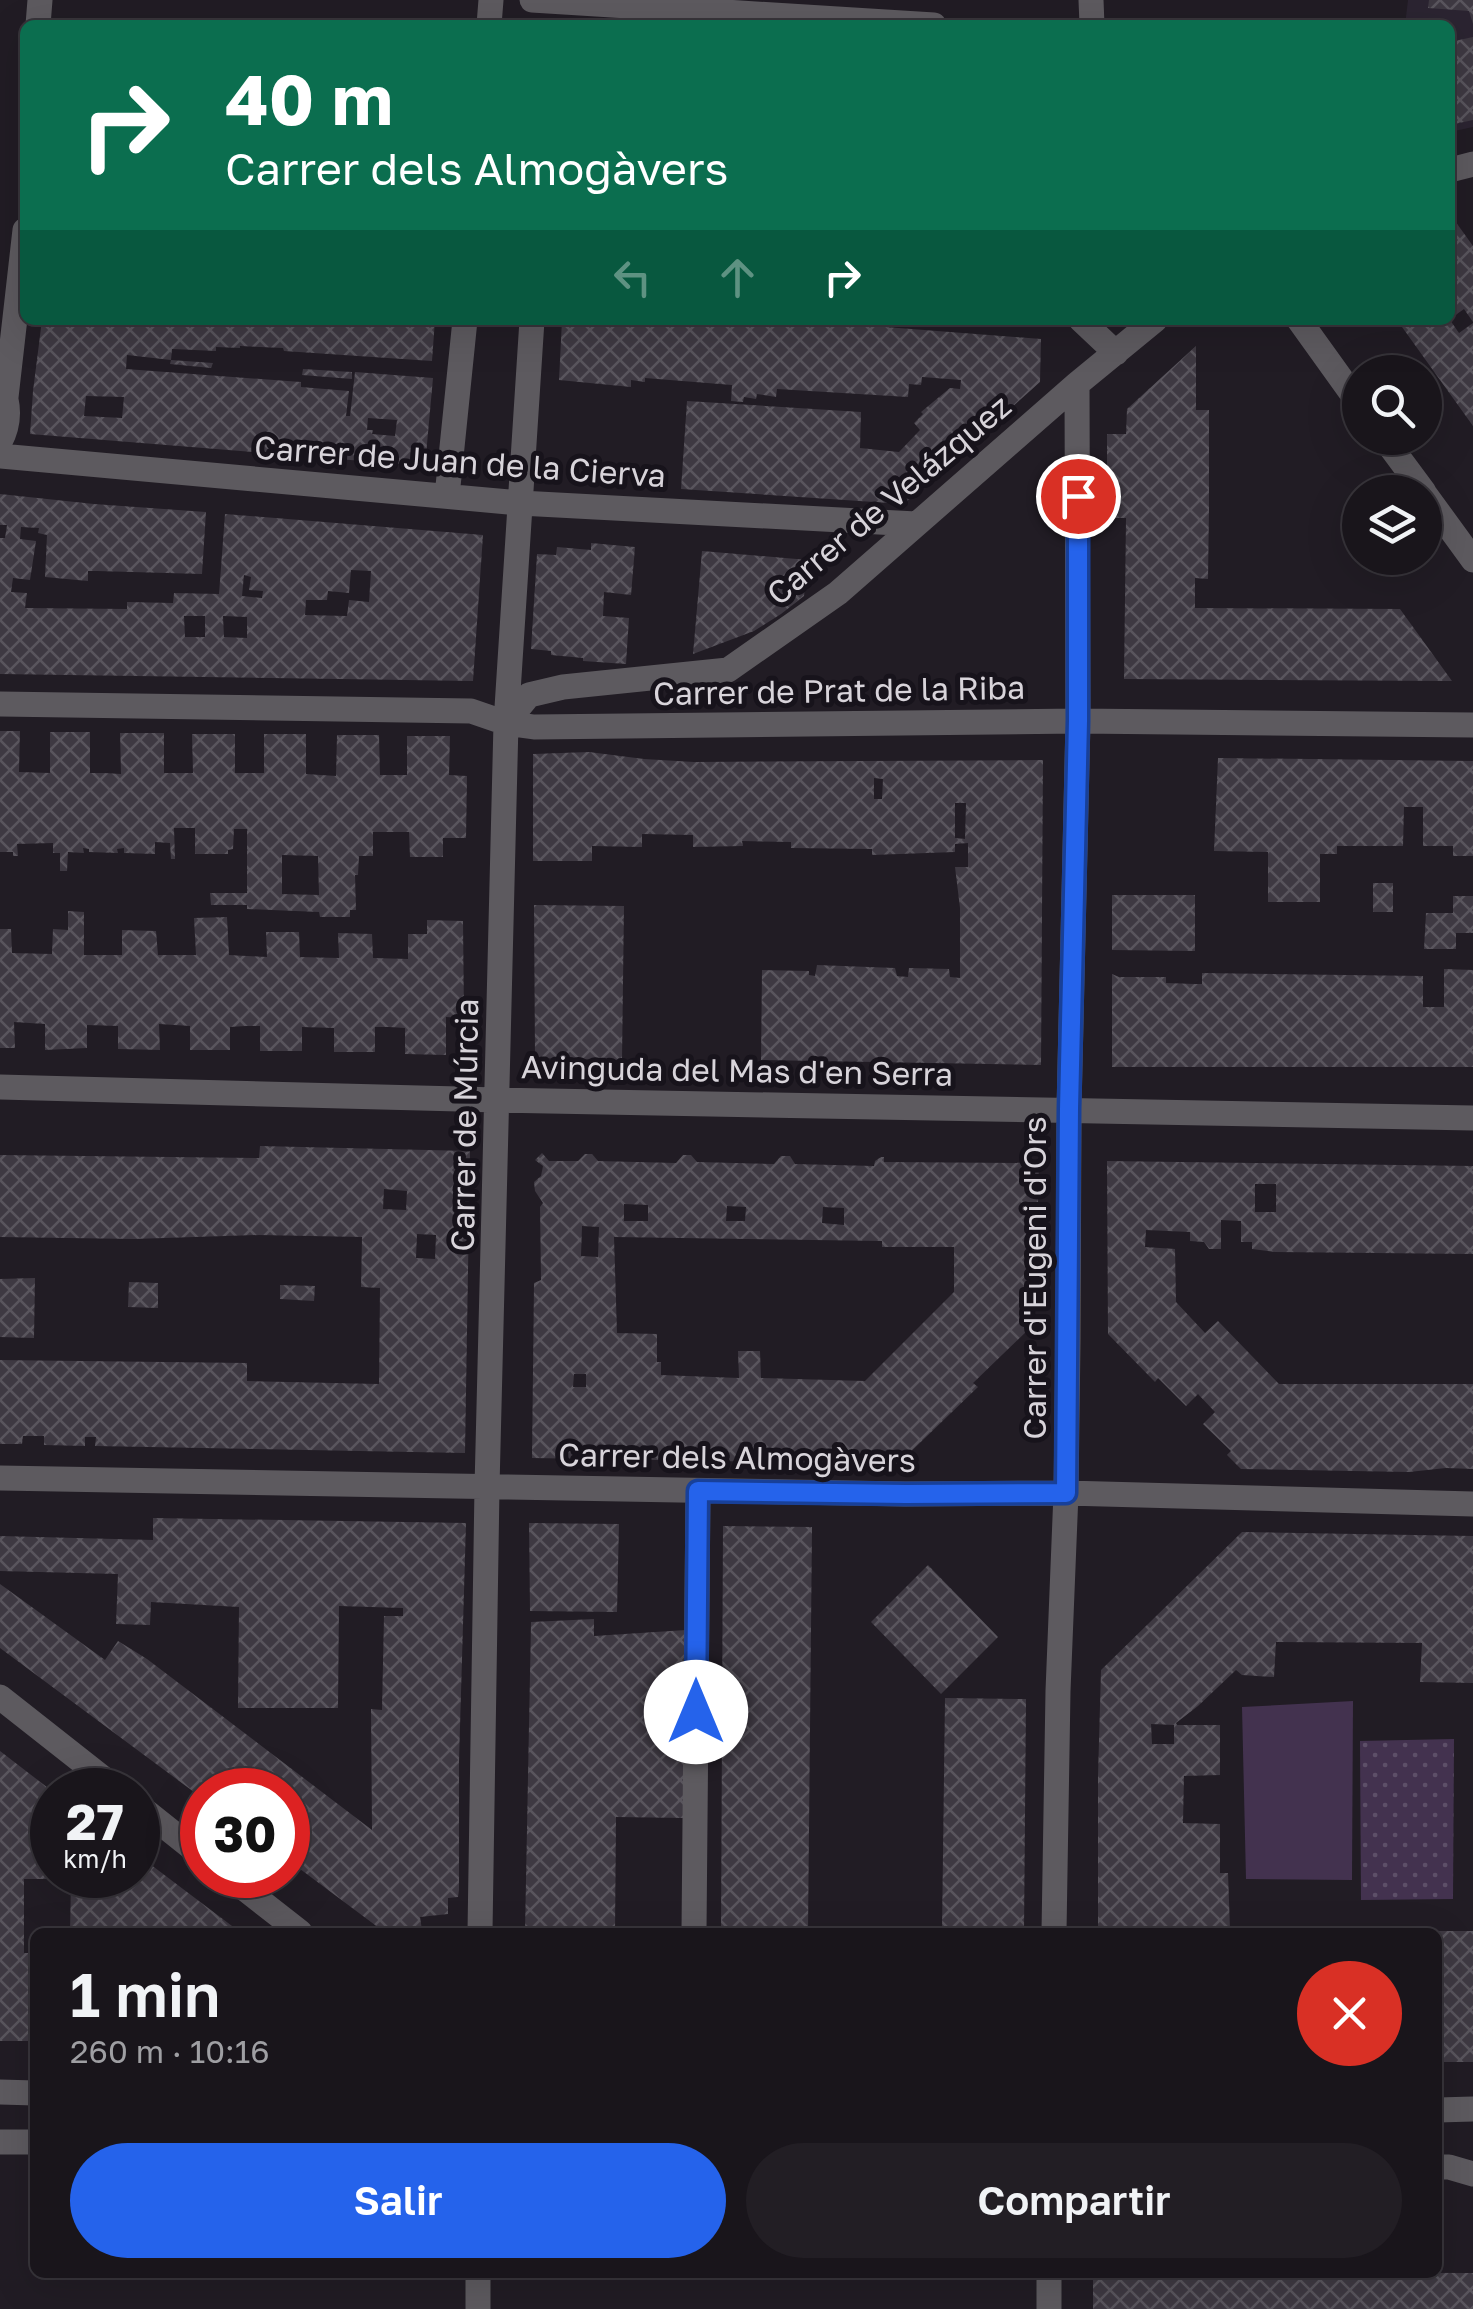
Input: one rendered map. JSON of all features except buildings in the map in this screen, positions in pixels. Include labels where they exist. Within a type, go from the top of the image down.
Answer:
[{"type":"street","points":[[532,0],[854,20]]},
{"type":"street","points":[[0,442],[7,429],[3,390],[20,266]]},
{"type":"street","points":[[447,496],[464,325]]},
{"type":"street","name":"Carrer de Múrcia","points":[[480,1928],[506,723],[532,325]]},
{"type":"street","points":[[1086,325],[1116,353]]},
{"type":"street","name":"Carrer de Velázquez","points":[[506,723],[529,695],[563,687],[728,670],[838,593],[1148,325]]},
{"type":"street","points":[[1302,325],[1342,380]]},
{"type":"street","name":"Carrer d'Eugeni d'Ors","points":[[1054,1928],[1066,1493],[1078,721],[1078,384]]},
{"type":"street","name":"Carrer de Juan de la Cierva","points":[[0,456],[520,503],[916,524]]},
{"type":"street","points":[[1442,518],[1473,560]]},
{"type":"street","points":[[0,704],[471,711],[506,723]]},
{"type":"street","name":"Carrer de Prat de la Riba","points":[[506,723],[534,727],[1078,721],[1473,725]]},
{"type":"street","name":"Avinguda del Mas d'en Serra","points":[[0,1087],[1473,1118]]},
{"type":"street","name":"Carrer dels Almogàvers","points":[[0,1478],[906,1494],[1066,1493],[1473,1504]]},
{"type":"street","points":[[694,1928],[698,1491]]},
{"type":"street","points":[[0,1697],[90,1768]]},
{"type":"street","points":[[160,1823],[180,1838]]},
{"type":"street","points":[[256,1898],[295,1928]]},
{"type":"street","points":[[0,2092],[30,2093]]},
{"type":"street","points":[[1442,2110],[1473,2109]]},
{"type":"street","points":[[0,2142],[30,2142]]},
{"type":"street","points":[[1442,2167],[1473,2174]]},
{"type":"street","points":[[478,2278],[478,2309]]},
{"type":"street","points":[[1049,2278],[1049,2309]]},
{"type":"shaded area","points":[[1408,0],[1473,0],[1473,127],[1455,131],[1455,20],[1406,20]]},
{"type":"shaded area","points":[[1353,1701],[1352,1880],[1246,1879],[1242,1707]]},
{"type":"shaded area","points":[[1454,1739],[1453,1899],[1361,1900],[1360,1741]]},
{"type":"route","points":[[696,1712],[698,1491],[1066,1493],[1078,496]]}]
